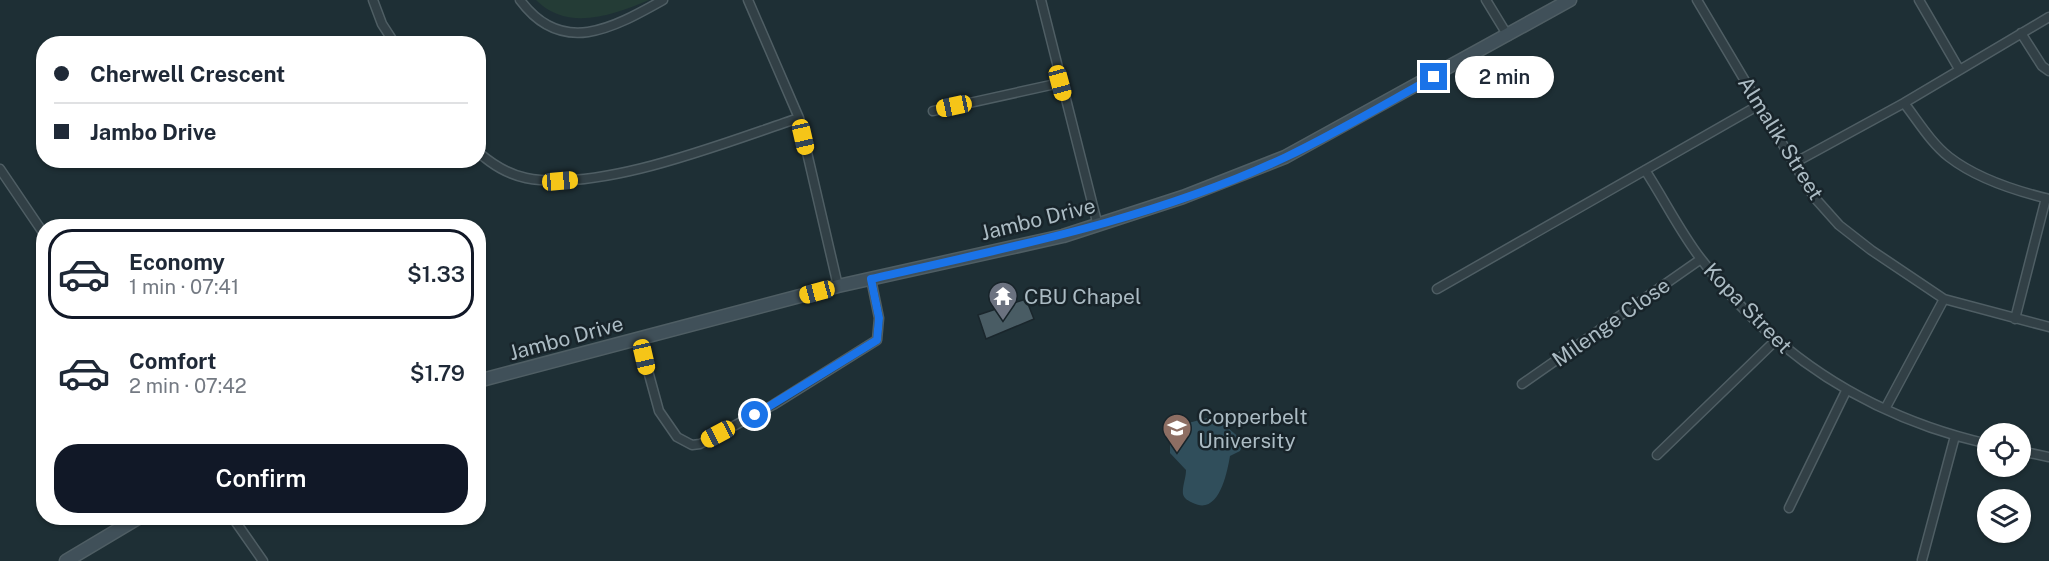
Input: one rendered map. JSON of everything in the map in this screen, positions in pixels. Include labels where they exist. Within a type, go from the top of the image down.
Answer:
[{"type":"main road","name":"Jambo Drive","points":[[486,379],[838,286],[1098,226],[1183,198],[1285,157],[1570,0]]},
{"type":"main road","points":[[66,561],[92,548],[127,525]]},
{"type":"main road","points":[[79,561],[92,548]]},
{"type":"street","points":[[373,0],[382,24],[390,36]]},
{"type":"street","points":[[520,0],[543,24],[567,34],[595,31],[631,18],[663,0]]},
{"type":"street","points":[[748,0],[798,118],[838,286]]},
{"type":"street","points":[[1041,0],[1060,83],[1098,226]]},
{"type":"street","points":[[1486,0],[1508,36]]},
{"type":"street","name":"Almalik Street","points":[[1697,0],[1777,136],[1796,162],[1814,197],[1839,225],[1870,250],[1944,299],[2049,327]]},
{"type":"street","points":[[1918,0],[1959,69]]},
{"type":"street","points":[[1796,162],[1904,104],[2049,17]]},
{"type":"street","points":[[2021,33],[2042,66],[2049,71]]},
{"type":"street","points":[[933,111],[1060,83]]},
{"type":"street","points":[[1904,104],[1949,157],[1986,177],[2048,199],[2015,319]]},
{"type":"street","points":[[1437,289],[1759,105]]},
{"type":"street","points":[[486,158],[502,171],[527,178],[560,181],[593,178],[666,161],[798,118]]},
{"type":"street","points":[[0,169],[36,222]]},
{"type":"street","name":"Kopa Street","points":[[1645,170],[1701,259],[1775,340],[1846,391],[1885,410],[1955,436],[1977,441]]},
{"type":"street","name":"Milenge Close","points":[[1522,384],[1701,259]]},
{"type":"street","points":[[639,338],[653,395],[668,428],[685,442],[700,444],[773,405],[877,340],[879,318],[871,279]]},
{"type":"street","points":[[1885,410],[1944,299]]},
{"type":"street","points":[[1657,455],[1775,340]]},
{"type":"street","points":[[1789,508],[1846,391]]},
{"type":"street","points":[[1922,560],[1955,436]]},
{"type":"street","points":[[2031,453],[2049,457]]},
{"type":"street","points":[[238,525],[263,561]]},
{"type":"green space","points":[[536,0],[649,0],[606,15],[576,18],[562,16],[548,10]]},
{"type":"water","points":[[1214,416],[1241,439],[1252,441],[1243,444],[1240,451],[1230,456],[1220,491],[1209,504],[1202,505],[1193,503],[1184,496],[1186,470],[1170,453],[1170,439],[1180,434],[1181,425]]},
{"type":"building","points":[[1026,299],[1034,319],[986,339],[978,315]]},
{"type":"place","name":"CBU Chapel","points":[[1003,322]]},
{"type":"place","name":"Copperbelt University","points":[[1177,454]]},
{"type":"route","points":[[755,415],[877,340],[879,318],[871,279],[1063,236],[1183,198],[1285,157],[1434,77]]}]
